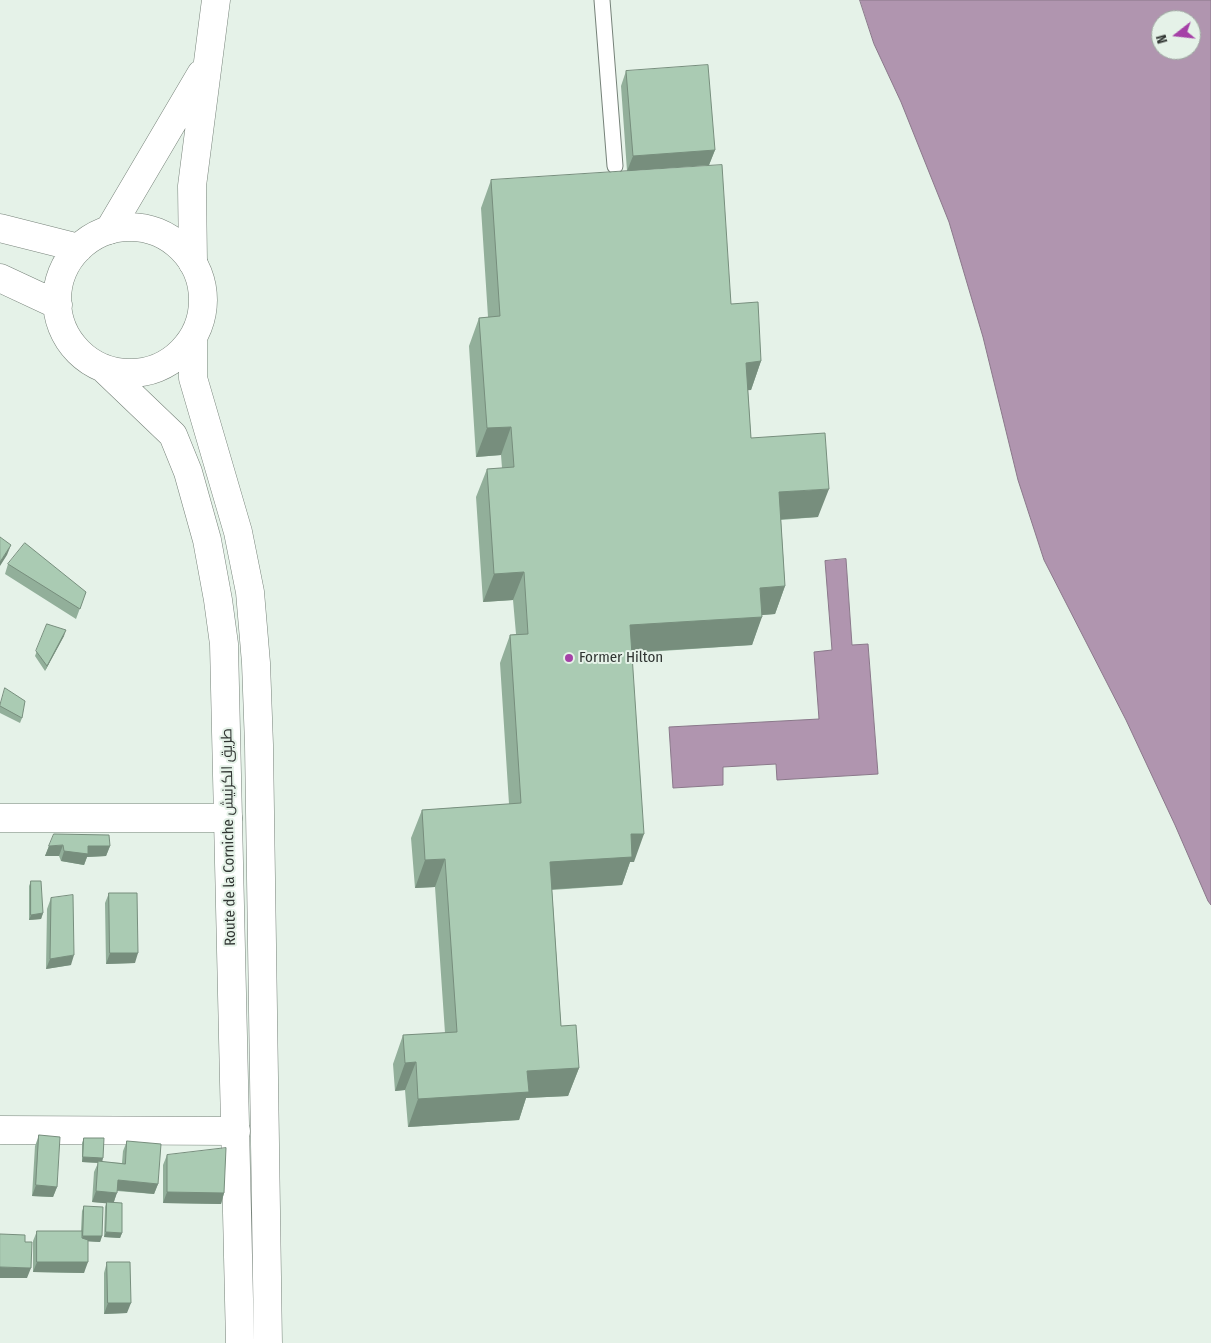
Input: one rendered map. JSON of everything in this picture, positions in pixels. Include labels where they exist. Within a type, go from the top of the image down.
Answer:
[{"type":"street","points":[[193,263],[178,245],[157,232],[134,227],[110,230],[93,237],[79,248],[67,264],[60,284],[58,304],[62,325],[71,343],[91,362],[103,368],[128,374],[154,370],[176,358],[193,338],[202,313],[202,288],[193,263],[192,186],[216,0]]},
{"type":"street","points":[[110,230],[207,64]]},
{"type":"street","points":[[0,228],[79,248]]},
{"type":"street","points":[[0,278],[58,304]]},
{"type":"street","name":"Route de la Corniche طريق الكرنيش","points":[[193,338],[193,378],[238,532],[250,592],[256,663],[260,765],[268,1343]]},
{"type":"street","name":"Route de la Corniche طريق الكرنيش","points":[[103,368],[173,435],[188,472],[207,540],[218,600],[224,644],[240,1343]]},
{"type":"street","points":[[0,818],[228,818]]},
{"type":"street","points":[[0,1130],[236,1131]]},
{"type":"lane","points":[[602,0],[615,166]]},
{"type":"shaded area","points":[[860,0],[1211,0],[1211,905],[1126,720],[1044,560],[1018,480],[983,337],[949,222],[901,102],[874,44]]},
{"type":"shaded area","points":[[846,559],[852,645],[868,644],[878,774],[777,780],[776,764],[723,767],[723,785],[673,788],[669,727],[819,719],[814,652],[832,650],[825,561]]},
{"type":"building","points":[[708,65],[715,150],[633,156],[626,71]]},
{"type":"building","name":"Former Hilton","points":[[722,165],[731,304],[758,302],[761,361],[746,363],[751,438],[825,433],[829,489],[779,492],[785,586],[760,588],[762,617],[630,625],[644,834],[631,834],[632,857],[550,862],[561,1026],[576,1025],[579,1068],[527,1071],[529,1092],[418,1099],[416,1062],[405,1063],[403,1035],[457,1032],[445,859],[425,860],[422,810],[521,803],[510,635],[528,634],[524,572],[494,574],[487,469],[514,467],[511,427],[487,428],[479,318],[500,316],[491,180]]},
{"type":"building","points":[[0,537],[11,545],[0,562]]},
{"type":"building","points":[[25,543],[86,592],[80,609],[8,564]]},
{"type":"building","points":[[47,624],[66,630],[47,666],[36,651]]},
{"type":"building","points":[[5,688],[25,701],[22,718],[0,706]]},
{"type":"building","points":[[54,834],[109,835],[110,846],[88,846],[88,854],[64,851],[63,845],[49,846]]},
{"type":"building","points":[[31,881],[41,881],[43,913],[31,915]]},
{"type":"building","points":[[109,893],[137,893],[138,953],[110,953]]},
{"type":"building","points":[[73,895],[74,955],[50,959],[51,898]]},
{"type":"building","points":[[39,1135],[60,1137],[57,1187],[36,1185]]},
{"type":"building","points":[[84,1138],[104,1138],[103,1158],[83,1157]]},
{"type":"building","points":[[127,1141],[161,1144],[158,1184],[118,1180],[117,1193],[96,1191],[98,1161],[125,1164]]},
{"type":"building","points":[[226,1148],[224,1193],[167,1192],[167,1155]]},
{"type":"building","points":[[107,1202],[122,1203],[122,1233],[106,1232]]},
{"type":"building","points":[[84,1206],[103,1207],[102,1236],[83,1236]]},
{"type":"building","points":[[37,1231],[82,1231],[82,1238],[88,1240],[88,1262],[37,1262]]},
{"type":"building","points":[[0,1234],[25,1235],[25,1242],[32,1242],[31,1268],[0,1267]]},
{"type":"building","points":[[107,1262],[130,1262],[131,1303],[108,1303]]},
{"type":"place","name":"Former Hilton","points":[[569,658]]}]
